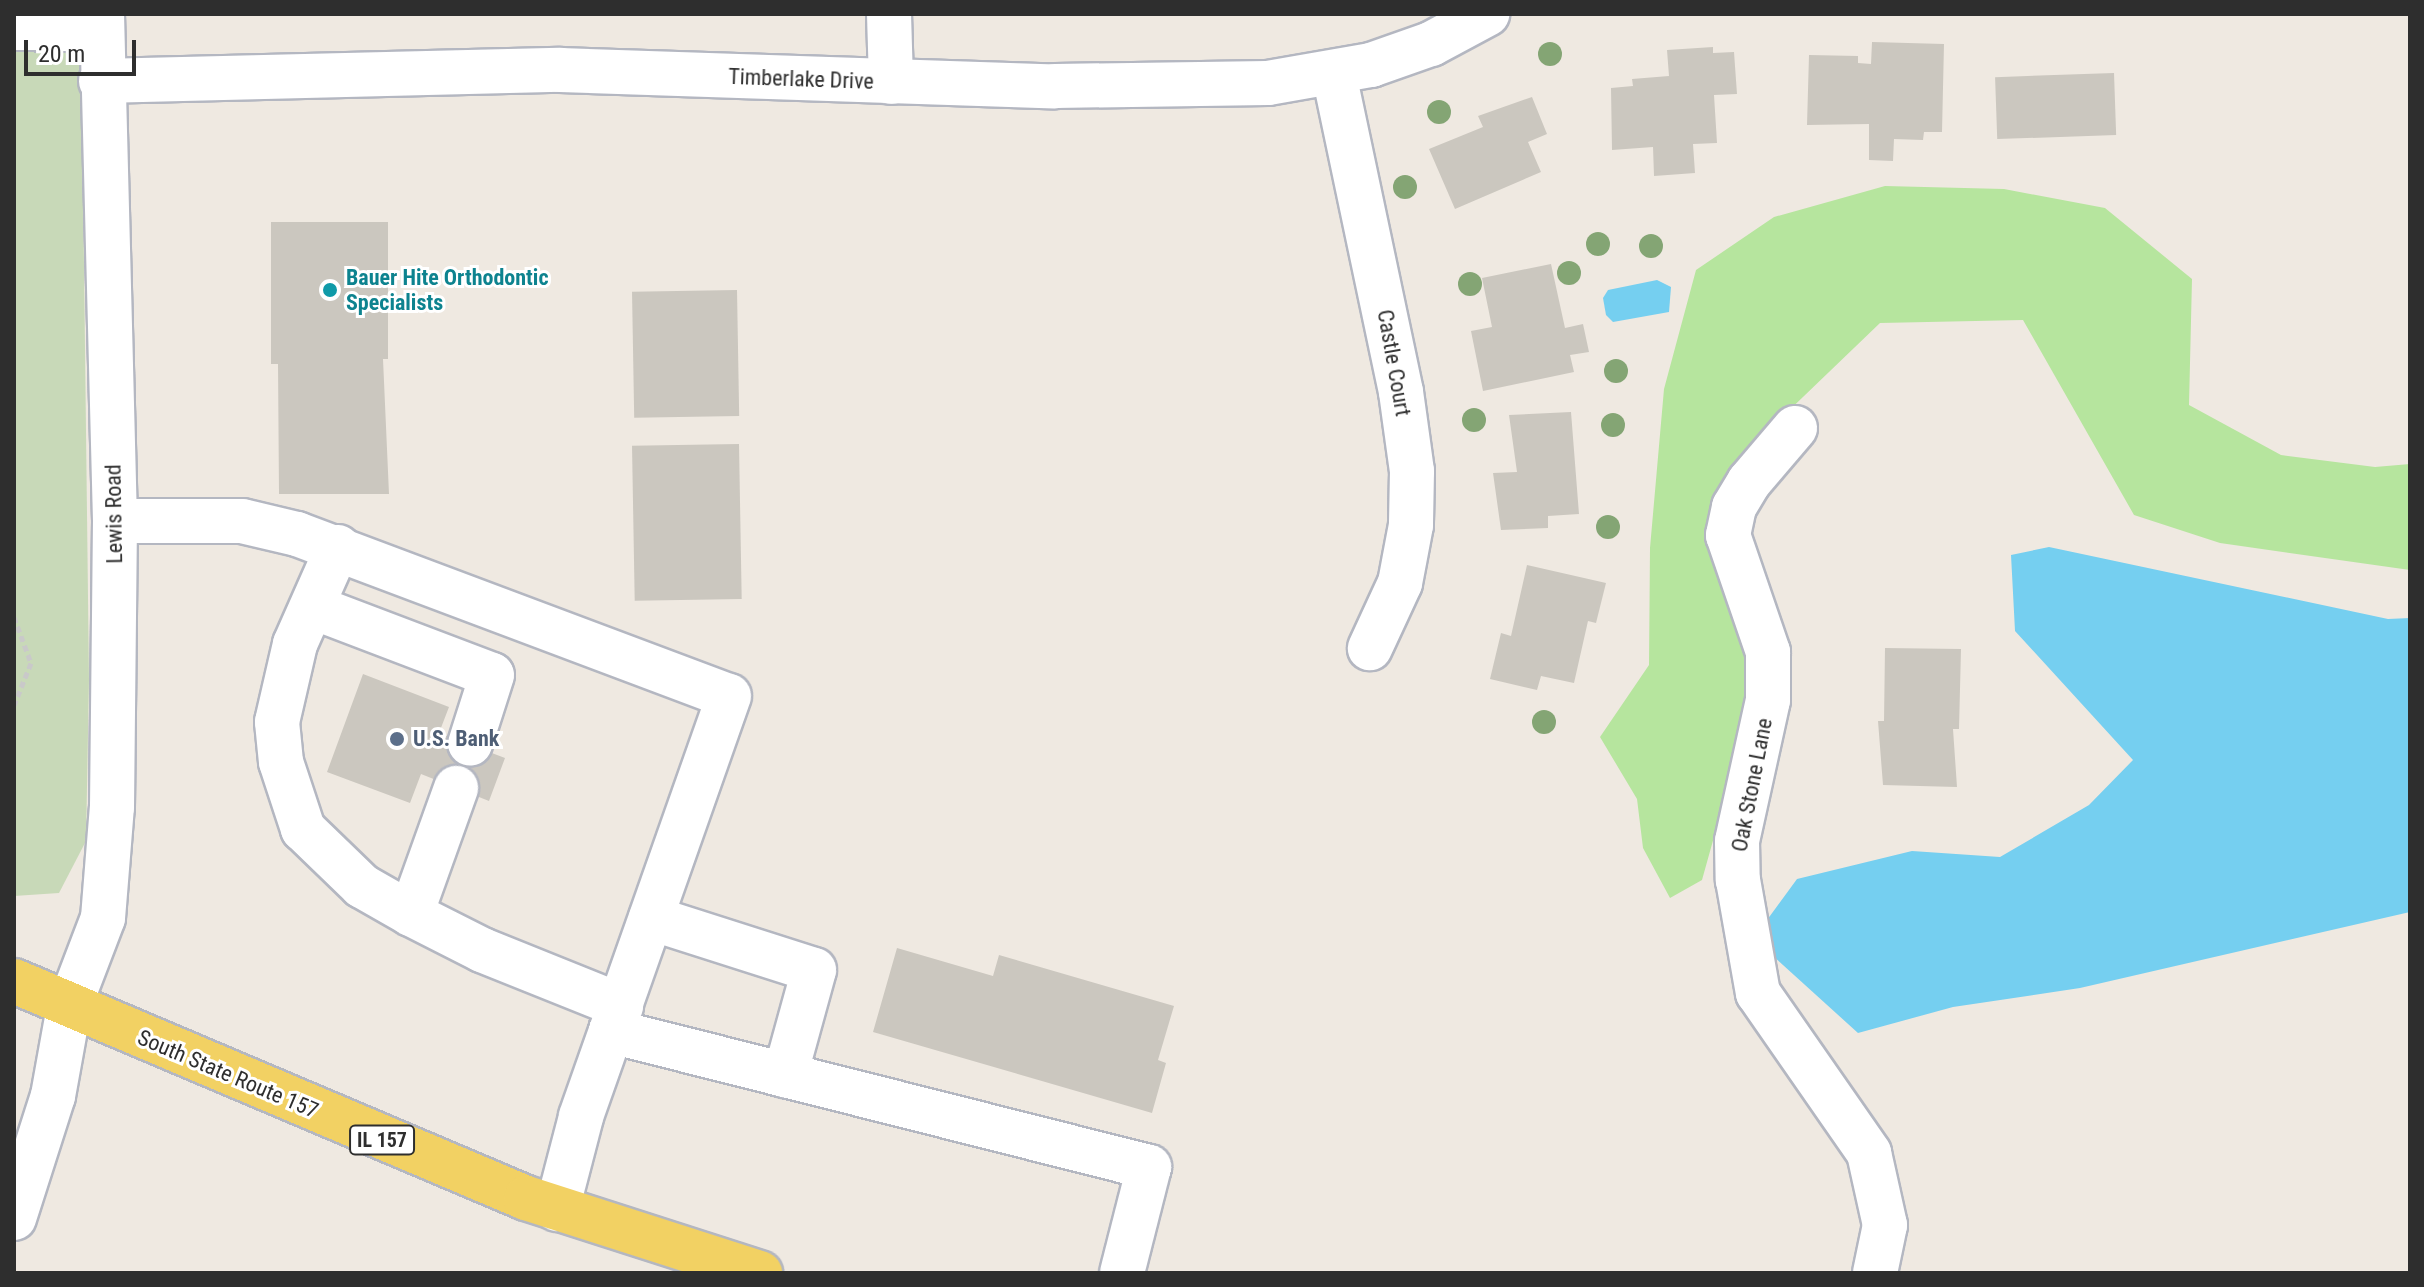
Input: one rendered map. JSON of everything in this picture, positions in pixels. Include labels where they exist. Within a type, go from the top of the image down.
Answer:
[{"type":"main road","name":"South State Route 157","points":[[14,981],[69,1007],[557,1209],[760,1273]]},
{"type":"street","points":[[889,14],[891,82]]},
{"type":"street","name":"Timberlake Drive","points":[[101,81],[560,70],[891,82],[1268,83],[1334,74],[1431,44],[1487,14]]},
{"type":"street","points":[[14,28],[102,22]]},
{"type":"street","name":"Lewis Road","points":[[14,1218],[53,1096],[69,1007],[103,918],[112,807],[115,521],[101,81],[102,22]]},
{"type":"street","name":"Castle Court","points":[[1334,74],[1401,392],[1412,471],[1411,525],[1400,583],[1370,648]]},
{"type":"street","name":"Oak Stone Lane","points":[[1795,428],[1749,482],[1734,507],[1728,535],[1768,652],[1768,700],[1737,841],[1738,880],[1758,993],[1869,1153],[1885,1225],[1875,1273]]},
{"type":"street","points":[[115,521],[242,521],[338,547],[729,696],[616,1018],[557,1209]]},
{"type":"street","points":[[338,547],[295,644],[277,722],[281,762],[303,829],[362,886],[616,1018],[785,1075],[1149,1167],[1122,1273]]},
{"type":"street","points":[[313,607],[492,675],[470,744]]},
{"type":"street","points":[[411,914],[456,788]]},
{"type":"street","points":[[651,918],[814,970],[785,1075]]},
{"type":"path","points":[[14,617],[31,663],[14,705]]},
{"type":"green space","points":[[14,14],[81,14],[89,680],[86,841],[59,893],[14,896]]},
{"type":"green space","points":[[1885,186],[2004,189],[2105,208],[2192,279],[2189,405],[2281,455],[2375,467],[2410,464],[2410,570],[2220,543],[2134,515],[2023,320],[1880,323],[1753,445],[1731,483],[1755,690],[1702,880],[1670,898],[1643,848],[1637,799],[1600,737],[1649,665],[1650,548],[1664,389],[1696,270],[1774,217]]},
{"type":"water","points":[[1657,280],[1671,287],[1669,312],[1613,322],[1606,315],[1603,298],[1608,290]]},
{"type":"water","points":[[2049,547],[2388,619],[2410,618],[2410,912],[2080,988],[1953,1007],[1858,1033],[1773,956],[1767,920],[1797,879],[1912,851],[2000,857],[2089,805],[2133,760],[2015,631],[2011,555]]},
{"type":"building","points":[[1872,42],[1944,44],[1942,132],[1924,132],[1923,140],[1894,139],[1893,161],[1869,160],[1869,124],[1807,125],[1809,55],[1858,56],[1858,63],[1871,64]]},
{"type":"building","points":[[1713,47],[1713,53],[1734,52],[1737,94],[1714,95],[1717,143],[1693,144],[1695,173],[1654,176],[1653,147],[1612,150],[1611,88],[1633,86],[1632,79],[1669,76],[1667,50]]},
{"type":"building","points":[[2114,73],[2116,135],[1997,139],[1995,77]]},
{"type":"building","points":[[1532,97],[1547,134],[1528,142],[1541,172],[1455,209],[1429,149],[1483,127],[1478,116]]},
{"type":"building","name":"Bauer Hite Orthodontic Specialists","points":[[271,222],[388,222],[388,359],[383,359],[389,494],[279,494],[278,364],[271,364]]},
{"type":"building","points":[[1551,264],[1565,328],[1583,324],[1589,352],[1570,355],[1574,372],[1483,391],[1471,331],[1492,327],[1482,278]]},
{"type":"building","points":[[737,290],[739,416],[634,418],[632,292]]},
{"type":"building","points":[[1571,412],[1579,514],[1548,516],[1548,528],[1501,530],[1493,473],[1517,472],[1509,415]]},
{"type":"building","points":[[739,444],[742,599],[635,601],[632,446]]},
{"type":"building","points":[[1527,565],[1606,583],[1596,623],[1588,621],[1574,683],[1541,676],[1537,690],[1490,679],[1501,633],[1511,636]]},
{"type":"building","points":[[1885,648],[1961,649],[1959,729],[1953,729],[1957,787],[1883,785],[1878,721],[1884,721]]},
{"type":"building","name":"U.S. Bank","points":[[363,674],[449,707],[439,733],[505,758],[489,801],[421,774],[410,803],[327,772]]},
{"type":"building","points":[[897,948],[993,976],[999,955],[1174,1006],[1158,1060],[1166,1063],[1152,1113],[873,1032]]},
{"type":"place","name":"Bauer Hite Orthodontic Specialists","points":[[330,290]]},
{"type":"place","name":"U.S. Bank","points":[[397,739]]}]
